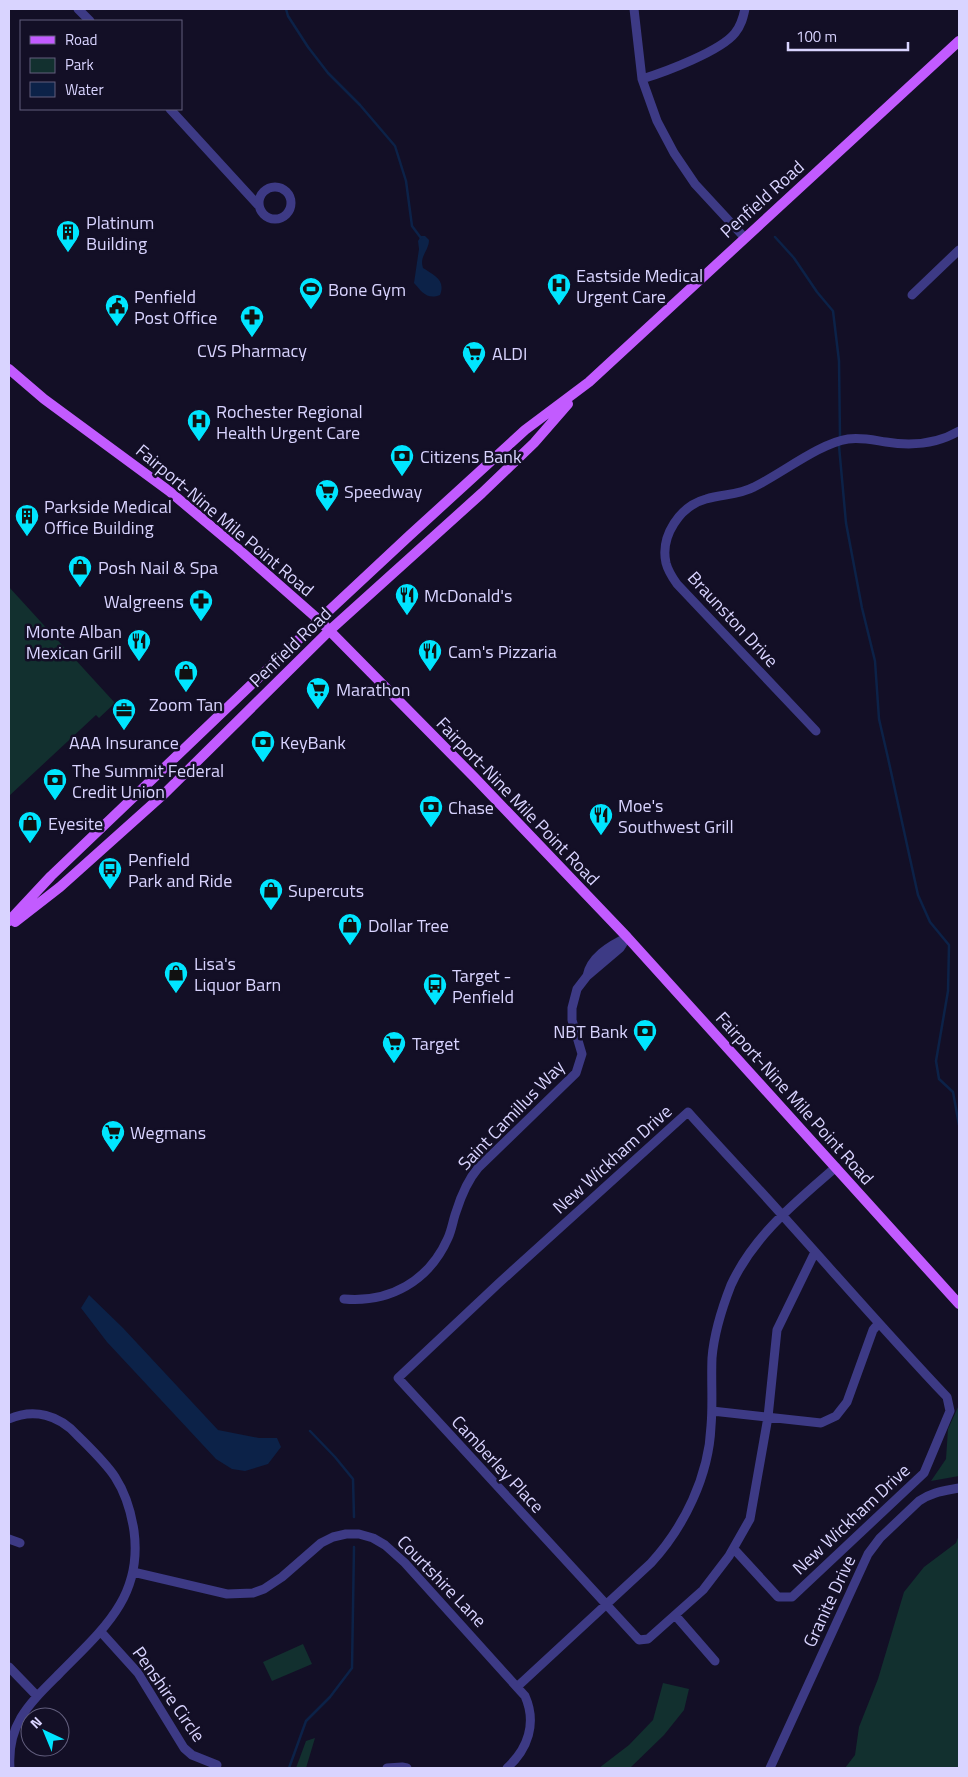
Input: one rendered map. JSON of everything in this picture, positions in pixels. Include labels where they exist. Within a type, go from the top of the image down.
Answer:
[{"type":"main road","name":"Penfield Road","points":[[9,927],[60,887],[165,792],[329,631],[482,493],[534,443],[587,383],[959,41]]},
{"type":"main road","name":"Fairport-Nine Mile Point Road","points":[[9,369],[44,399],[170,492],[318,620],[474,778],[627,938],[959,1304]]},
{"type":"main road","name":"Penfield Road","points":[[9,921],[51,876],[318,620],[525,430],[587,383]]},
{"type":"street","points":[[78,9],[89,20]]},
{"type":"street","points":[[634,9],[642,78],[657,121],[674,153],[696,184],[744,237]]},
{"type":"street","points":[[642,78],[655,75],[706,53],[728,41],[742,23],[745,9]]},
{"type":"street","points":[[171,110],[258,205]]},
{"type":"street","points":[[912,295],[959,250]]},
{"type":"street","name":"Braunston Drive","points":[[816,731],[677,584],[666,565],[665,555],[668,536],[672,527],[683,512],[698,502],[753,488],[840,441],[859,438],[919,444],[946,438],[959,431]]},
{"type":"street","name":"Saint Camillus Way","points":[[344,1299],[380,1298],[405,1287],[426,1272],[438,1257],[448,1237],[469,1178],[576,1072],[582,1054],[572,1020],[572,1008],[577,989],[587,976],[620,948],[627,938]]},
{"type":"street","name":"New Wickham Drive","points":[[499,1283],[688,1112],[782,1214],[878,1324],[947,1397],[950,1411],[924,1472],[792,1597],[778,1597],[734,1549]]},
{"type":"street","points":[[518,1686],[606,1606],[661,1552],[688,1508],[701,1476],[708,1450],[712,1411],[714,1339],[725,1302],[738,1271],[748,1255],[782,1214],[836,1167]]},
{"type":"street","name":"Camberley Place","points":[[499,1283],[398,1378],[639,1640],[648,1639],[703,1590],[734,1549],[750,1519],[768,1417],[777,1330],[816,1252]]},
{"type":"street","points":[[712,1411],[821,1423],[836,1416],[846,1402],[873,1330],[878,1324]]},
{"type":"street","points":[[9,1419],[16,1416],[38,1413],[53,1417],[68,1425],[114,1476],[132,1514],[136,1549],[129,1588],[113,1615],[101,1632],[37,1696],[19,1719],[13,1732],[9,1755],[10,1768]]},
{"type":"street","name":"Granite Drive","points":[[770,1768],[873,1546],[906,1513],[927,1496],[932,1493],[959,1488]]},
{"type":"street","name":"Courtshire Lane","points":[[133,1572],[227,1594],[253,1593],[273,1584],[321,1543],[333,1536],[359,1534],[372,1538],[385,1545],[404,1563],[518,1686],[525,1696],[530,1706],[531,1729],[521,1753],[507,1768]]},
{"type":"street","points":[[9,1539],[20,1543]]},
{"type":"street","points":[[675,1615],[715,1661]]},
{"type":"street","name":"Penshire Circle","points":[[101,1632],[138,1673],[184,1748],[192,1755],[217,1765]]},
{"type":"street","points":[[9,1667],[37,1696]]},
{"type":"street","points":[[387,1768],[407,1768]]},
{"type":"green space","points":[[9,587],[115,703],[99,718],[96,715],[9,796]]},
{"type":"green space","points":[[959,1405],[959,1476],[931,1481],[946,1459],[948,1429]]},
{"type":"green space","points":[[959,1535],[959,1768],[845,1768],[855,1755],[859,1727],[878,1679],[904,1592],[924,1567],[956,1543]]},
{"type":"green space","points":[[303,1644],[312,1664],[272,1681],[263,1662]]},
{"type":"green space","points":[[663,1683],[689,1689],[684,1710],[664,1735],[630,1768],[599,1768],[629,1745],[653,1720]]},
{"type":"green space","points":[[315,1738],[306,1768],[296,1768],[306,1741]]},
{"type":"water","points":[[421,236],[425,236],[429,240],[422,260],[423,268],[438,278],[441,285],[440,295],[428,296],[414,283],[419,249],[418,241]]},
{"type":"water","points":[[89,1295],[123,1328],[218,1430],[259,1438],[277,1438],[281,1447],[268,1464],[245,1471],[232,1469],[216,1459],[107,1342],[81,1308]]},
{"type":"waterway","points":[[286,9],[288,16],[308,47],[328,73],[360,105],[395,146],[406,181],[412,226],[421,238]]},
{"type":"waterway","points":[[775,237],[794,258],[817,292],[833,311],[839,361],[840,437]]},
{"type":"waterway","points":[[839,446],[846,523],[862,608],[875,661],[879,719],[918,895],[930,922],[949,945],[948,991],[936,1061],[939,1079],[953,1092],[959,1125]]},
{"type":"waterway","points":[[310,1431],[353,1479],[354,1517]]},
{"type":"waterway","points":[[289,1768],[306,1721],[330,1697],[352,1668],[354,1547]]},
{"type":"place","name":"Platinum Building","points":[[68,253]]},
{"type":"place","name":"Eastside Medical Urgent Care","points":[[559,306]]},
{"type":"place","name":"Bone Gym","points":[[311,310]]},
{"type":"place","name":"Penfield Post Office","points":[[117,327]]},
{"type":"place","name":"CVS Pharmacy","points":[[252,338]]},
{"type":"place","name":"ALDI","points":[[474,374]]},
{"type":"place","name":"Rochester Regional Health Urgent Care","points":[[199,442]]},
{"type":"place","name":"Citizens Bank","points":[[402,477]]},
{"type":"place","name":"Speedway","points":[[327,512]]},
{"type":"place","name":"Parkside Medical Office Building","points":[[27,537]]},
{"type":"place","name":"Posh Nail & Spa","points":[[80,588]]},
{"type":"place","name":"McDonald's","points":[[407,616]]},
{"type":"place","name":"Walgreens","points":[[201,622]]},
{"type":"place","name":"Monte Alban Mexican Grill","points":[[139,662]]},
{"type":"place","name":"Cam's Pizzaria","points":[[430,672]]},
{"type":"place","name":"Zoom Tan","points":[[186,693]]},
{"type":"place","name":"Marathon","points":[[318,710]]},
{"type":"place","name":"AAA Insurance","points":[[124,731]]},
{"type":"place","name":"KeyBank","points":[[263,763]]},
{"type":"place","name":"The Summit Federal Credit Union","points":[[55,801]]},
{"type":"place","name":"Chase","points":[[431,828]]},
{"type":"place","name":"Moe's Southwest Grill","points":[[601,836]]},
{"type":"place","name":"Eyesite","points":[[30,844]]},
{"type":"place","name":"Penfield Park and Ride","points":[[110,890]]},
{"type":"place","name":"Supercuts","points":[[271,911]]},
{"type":"place","name":"Dollar Tree","points":[[350,946]]},
{"type":"place","name":"Lisa's Liquor Barn","points":[[176,994]]},
{"type":"place","name":"Target - Penfield","points":[[435,1006]]},
{"type":"place","name":"NBT Bank","points":[[645,1052]]},
{"type":"place","name":"Target","points":[[394,1064]]},
{"type":"place","name":"Wegmans","points":[[113,1153]]}]
